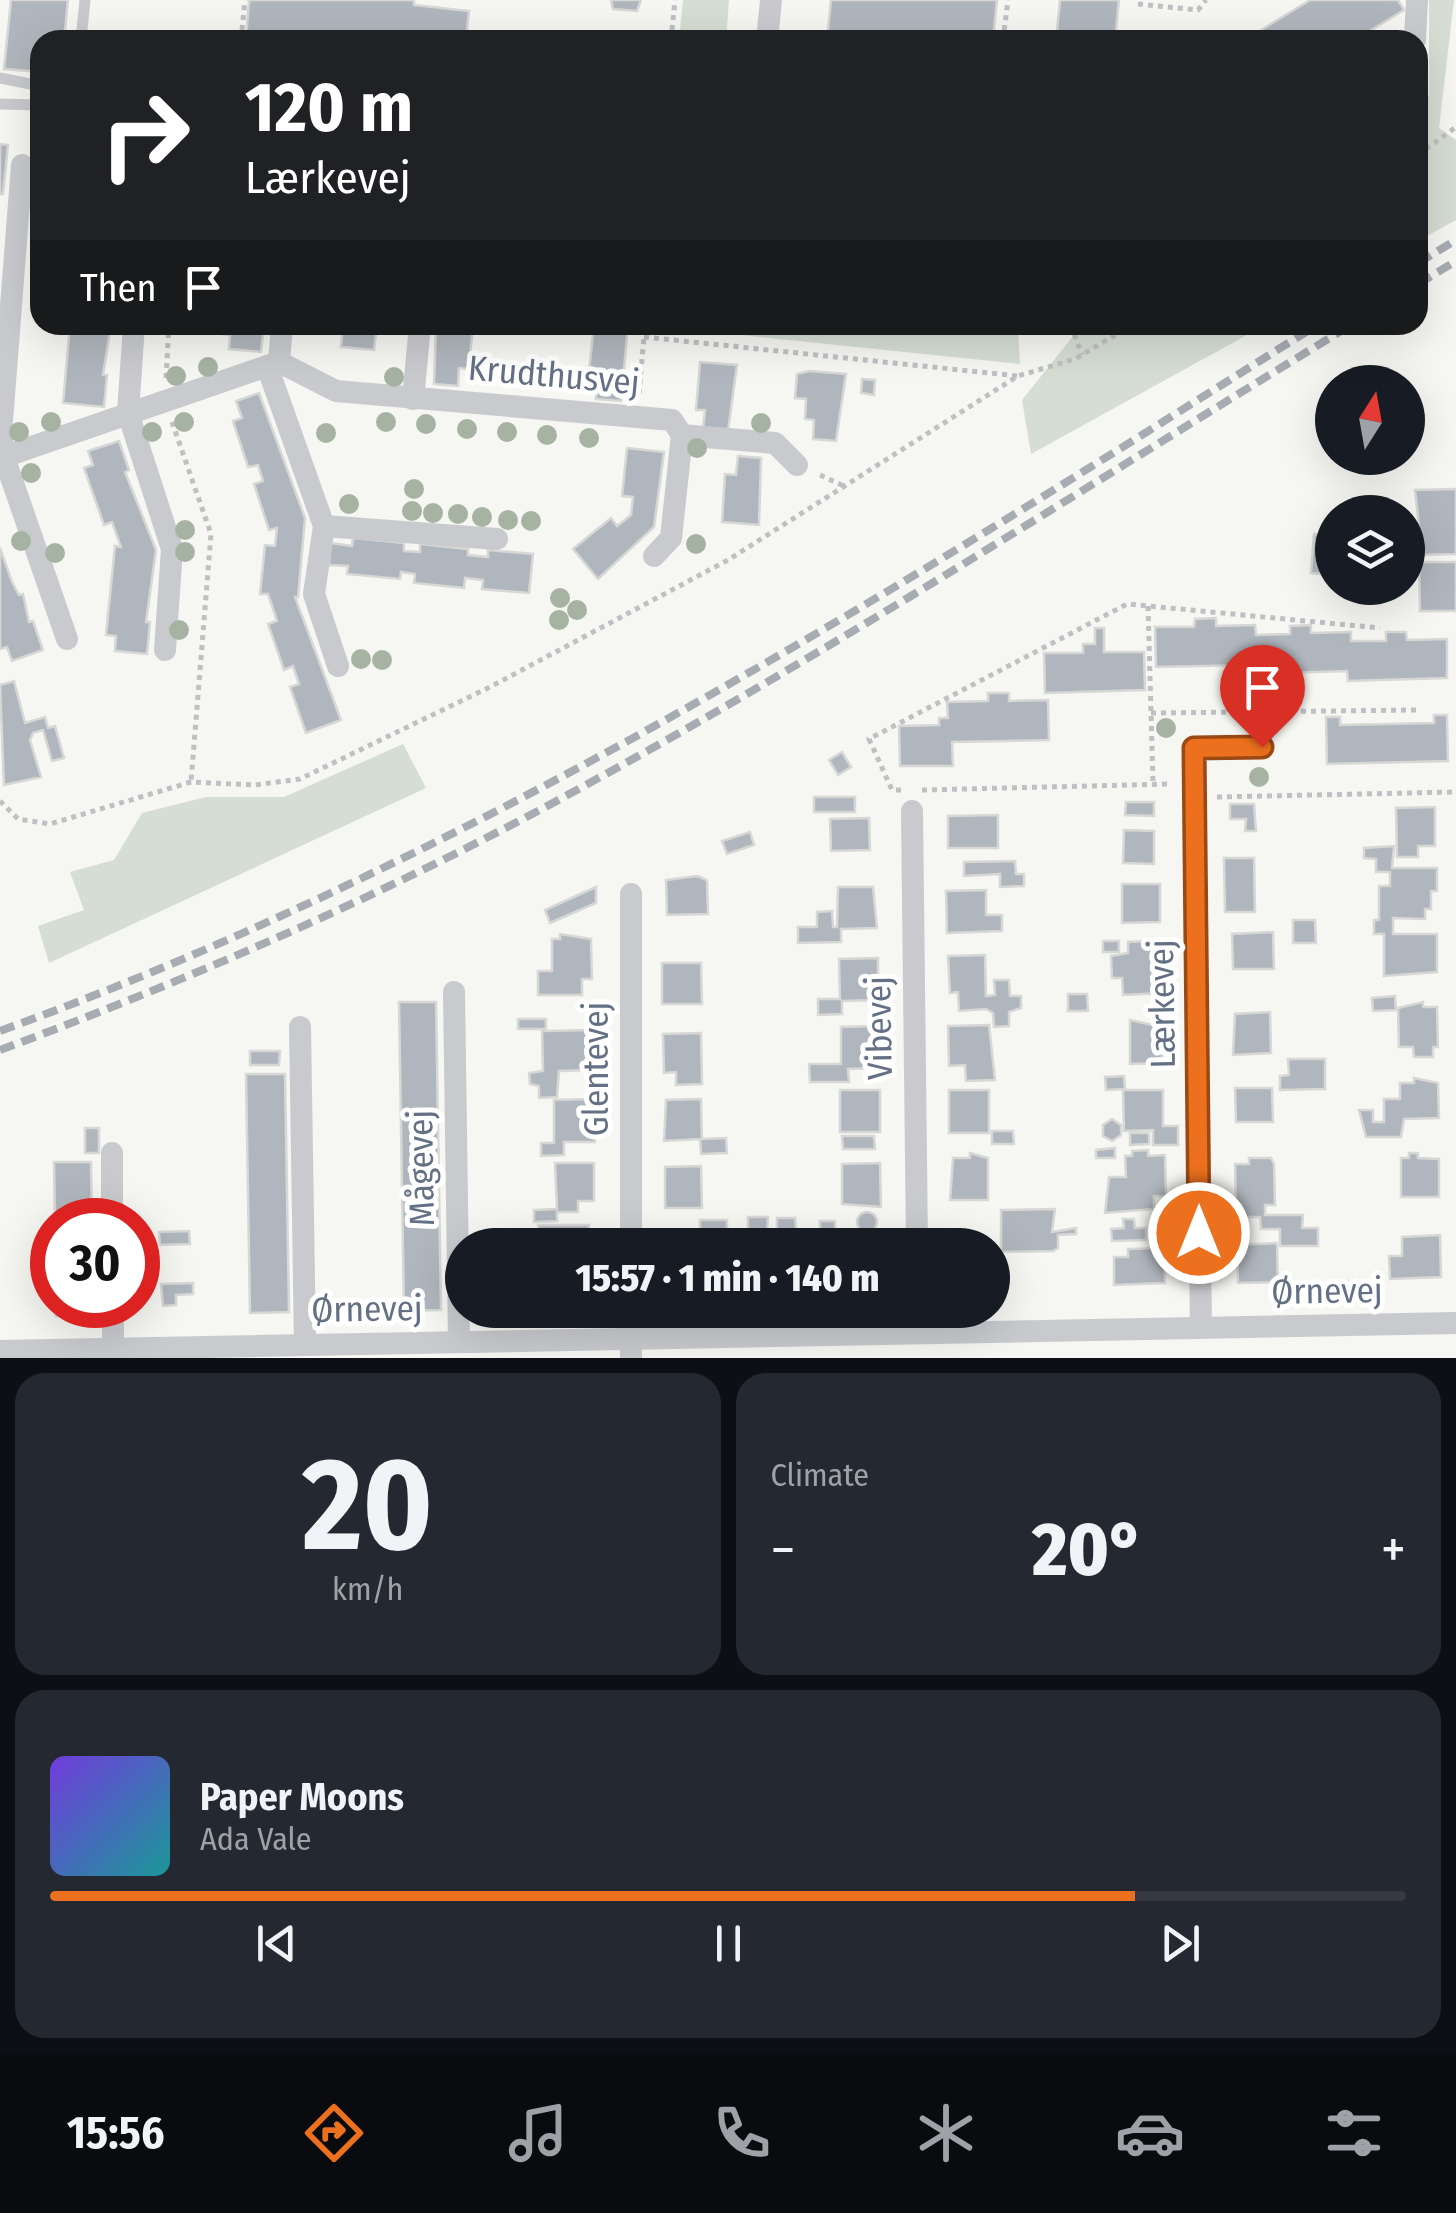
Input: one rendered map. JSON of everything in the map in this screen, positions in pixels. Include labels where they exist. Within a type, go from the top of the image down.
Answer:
[{"type":"street","points":[[768,30],[772,0]]},
{"type":"street","points":[[1416,30],[1417,0]]},
{"type":"street","points":[[22,165],[2,458],[67,638]]},
{"type":"street","points":[[133,335],[128,412],[172,549],[165,650]]},
{"type":"street","points":[[280,335],[273,364],[324,526],[314,594],[338,666]]},
{"type":"street","name":"Krudthusvej","points":[[413,399],[419,335]]},
{"type":"street","points":[[2,458],[273,364]]},
{"type":"street","name":"Krudthusvej","points":[[273,364],[336,391],[672,420],[682,436],[775,444],[797,465]]},
{"type":"street","points":[[654,556],[671,538],[682,436]]},
{"type":"street","points":[[324,526],[498,539]]},
{"type":"street","name":"Lærkevej","points":[[1200,1328],[1194,748],[1262,747]]},
{"type":"street","name":"Vibevej","points":[[912,810],[917,1228]]},
{"type":"street","name":"Glentevej","points":[[630,1228],[631,894]]},
{"type":"street","name":"Mågevej","points":[[454,992],[459,1342]]},
{"type":"street","points":[[300,1027],[305,1345]]},
{"type":"street","points":[[112,1153],[112,1198]]},
{"type":"street","name":"Ørnevej","points":[[1010,1324],[1200,1328],[1456,1323]]},
{"type":"street","points":[[113,1328],[113,1349]]},
{"type":"street","name":"Ørnevej","points":[[0,1351],[459,1342],[630,1349],[854,1328]]},
{"type":"lane","points":[[82,30],[85,0]]},
{"type":"lane","points":[[0,78],[30,84]]},
{"type":"lane","points":[[0,104],[30,105]]},
{"type":"path","points":[[242,30],[245,0]]},
{"type":"path","points":[[672,30],[675,0]]},
{"type":"path","points":[[1004,30],[1008,0]]},
{"type":"path","points":[[1138,4],[1198,10],[1206,0]]},
{"type":"path","points":[[1428,147],[1456,127]]},
{"type":"path","points":[[1075,335],[1082,355]]},
{"type":"path","points":[[0,802],[18,820],[50,824],[191,782],[255,785],[300,779],[490,687],[728,560],[1018,376],[1082,355],[1115,335]]},
{"type":"path","points":[[637,417],[644,337],[1018,376]]},
{"type":"path","points":[[1380,628],[1127,604],[869,738],[892,790],[1153,784],[1194,790],[1456,792]]},
{"type":"path","points":[[1148,606],[1153,784]]},
{"type":"path","points":[[1151,713],[1416,710]]},
{"type":"shaded area","points":[[683,0],[729,0],[727,30],[680,30]]},
{"type":"shaded area","points":[[1429,0],[1454,0],[1439,128],[1456,140],[1456,220],[1428,235],[1428,96]]},
{"type":"shaded area","points":[[741,335],[1018,335],[1020,364]]},
{"type":"shaded area","points":[[1074,335],[1247,335],[1031,454],[1022,400]]},
{"type":"shaded area","points":[[403,744],[426,788],[49,963],[38,926],[84,910],[70,872],[114,860],[142,813],[206,797],[284,797]]},
{"type":"building","points":[[11,0],[68,0],[65,30],[30,30],[30,71],[4,69]]},
{"type":"building","points":[[249,0],[414,0],[414,5],[469,11],[467,30],[247,30]]},
{"type":"building","points":[[611,0],[641,0],[637,11],[613,9]]},
{"type":"building","points":[[831,0],[997,0],[994,30],[828,30]]},
{"type":"building","points":[[1060,0],[1119,0],[1116,30],[1057,30]]},
{"type":"building","points":[[1310,0],[1398,0],[1404,10],[1371,30],[1261,30]]},
{"type":"building","points":[[0,144],[8,145],[3,194],[0,194]]},
{"type":"building","points":[[69,335],[109,335],[103,375],[107,375],[104,407],[63,403]]},
{"type":"building","points":[[230,335],[263,335],[261,352],[229,349]]},
{"type":"building","points":[[342,335],[376,335],[374,350],[341,347]]},
{"type":"building","points":[[436,335],[472,335],[469,369],[459,368],[458,386],[434,384]]},
{"type":"building","points":[[593,335],[627,335],[621,401],[596,399],[598,381],[588,380]]},
{"type":"building","points":[[700,362],[737,365],[728,431],[703,429],[705,410],[696,410]]},
{"type":"building","points":[[797,374],[846,374],[836,441],[813,439],[814,420],[805,419],[806,399],[795,398]]},
{"type":"building","points":[[862,379],[875,380],[874,395],[861,393]]},
{"type":"building","points":[[259,393],[305,518],[295,597],[341,720],[306,733],[290,687],[299,684],[293,666],[284,670],[268,624],[277,621],[268,594],[260,594],[265,545],[275,546],[277,528],[269,530],[254,484],[263,481],[258,465],[248,467],[233,421],[242,418],[236,401]]},
{"type":"building","points":[[119,441],[129,470],[125,472],[156,550],[146,622],[150,622],[147,654],[115,651],[116,636],[106,635],[115,546],[121,547],[112,522],[104,525],[84,468],[93,465],[88,451]]},
{"type":"building","points":[[627,448],[664,452],[654,527],[598,579],[573,549],[611,518],[617,526],[631,515],[633,497],[622,496]]},
{"type":"building","points":[[738,456],[761,458],[759,525],[722,522],[725,474],[736,475]]},
{"type":"building","points":[[1456,489],[1456,554],[1425,555],[1425,495],[1416,495],[1415,490]]},
{"type":"building","points":[[1314,534],[1315,534],[1315,573],[1311,573]]},
{"type":"building","points":[[353,538],[404,543],[404,551],[420,552],[420,544],[468,549],[468,555],[488,557],[488,550],[533,554],[529,593],[482,589],[483,580],[465,578],[464,588],[414,583],[415,574],[401,572],[400,579],[347,574],[348,566],[329,565],[331,543],[352,546]]},
{"type":"building","points":[[0,548],[12,582],[19,595],[23,594],[29,622],[33,621],[43,650],[12,661],[7,647],[0,649]]},
{"type":"building","points":[[1425,562],[1456,562],[1456,611],[1420,611],[1420,605],[1425,605]]},
{"type":"building","points":[[1216,618],[1216,626],[1255,625],[1256,635],[1290,634],[1290,626],[1311,625],[1311,633],[1351,632],[1351,641],[1386,641],[1386,632],[1406,632],[1407,640],[1447,639],[1447,678],[1348,681],[1347,671],[1252,674],[1252,665],[1156,667],[1155,627],[1194,627],[1195,619]]},
{"type":"building","points":[[1095,628],[1104,628],[1104,652],[1144,652],[1145,690],[1045,693],[1044,653],[1083,653],[1083,644],[1095,644]]},
{"type":"building","points":[[14,681],[25,723],[45,717],[48,728],[55,726],[64,758],[52,761],[43,730],[33,733],[30,740],[41,777],[4,785],[0,685]]},
{"type":"building","points":[[988,693],[1009,693],[1009,701],[1048,700],[1049,740],[952,742],[953,766],[900,766],[899,726],[939,725],[939,718],[948,718],[947,702],[988,701]]},
{"type":"building","points":[[1434,715],[1447,715],[1448,761],[1327,764],[1326,717],[1340,717],[1340,725],[1434,723]]},
{"type":"building","points":[[842,752],[851,767],[838,775],[829,760]]},
{"type":"building","points":[[814,797],[855,797],[855,812],[814,812]]},
{"type":"building","points":[[1126,802],[1154,802],[1154,816],[1125,815]]},
{"type":"building","points":[[1230,804],[1254,804],[1256,831],[1245,831],[1246,819],[1230,819]]},
{"type":"building","points":[[1435,807],[1435,846],[1418,846],[1418,857],[1397,857],[1396,808]]},
{"type":"building","points":[[998,815],[998,848],[948,848],[948,816]]},
{"type":"building","points":[[869,818],[870,850],[831,851],[830,819]]},
{"type":"building","points":[[1124,830],[1154,831],[1154,864],[1123,863]]},
{"type":"building","points":[[750,832],[754,845],[727,854],[722,841]]},
{"type":"building","points":[[1394,846],[1392,868],[1437,868],[1437,891],[1431,891],[1431,909],[1425,909],[1425,919],[1393,918],[1393,934],[1437,934],[1437,972],[1384,976],[1384,934],[1374,934],[1374,920],[1379,920],[1379,886],[1390,886],[1390,872],[1376,872],[1376,859],[1364,858],[1364,848]]},
{"type":"building","points":[[1224,858],[1254,858],[1255,912],[1225,912]]},
{"type":"building","points":[[1015,861],[1016,874],[1024,874],[1024,886],[1000,887],[1000,874],[964,876],[964,862]]},
{"type":"building","points":[[697,876],[707,880],[708,914],[667,915],[666,880]]},
{"type":"building","points":[[1122,884],[1160,884],[1160,922],[1122,923]]},
{"type":"building","points":[[596,887],[596,903],[550,923],[545,910]]},
{"type":"building","points":[[838,887],[873,887],[877,928],[841,929],[841,942],[798,943],[798,927],[817,927],[817,912],[832,911],[833,927],[837,927]]},
{"type":"building","points":[[986,890],[986,915],[1002,915],[1002,931],[947,933],[946,891]]},
{"type":"building","points":[[1293,920],[1315,920],[1316,943],[1293,943]]},
{"type":"building","points":[[1273,932],[1274,969],[1233,969],[1232,934]]},
{"type":"building","points":[[560,934],[591,939],[592,979],[582,979],[582,995],[538,995],[538,971],[552,971],[552,939],[560,939]]},
{"type":"building","points":[[1169,940],[1169,954],[1161,954],[1163,993],[1123,995],[1122,978],[1112,978],[1111,956],[1128,953],[1128,942]]},
{"type":"building","points":[[1103,941],[1119,941],[1119,952],[1103,952]]},
{"type":"building","points":[[985,955],[986,996],[995,995],[994,980],[1009,980],[1010,996],[1021,996],[1021,1008],[1009,1012],[1009,1026],[994,1027],[993,1013],[986,1009],[959,1011],[958,992],[950,993],[948,956]]},
{"type":"building","points":[[878,958],[878,1000],[842,1001],[842,1014],[818,1015],[818,999],[840,999],[839,959]]},
{"type":"building","points":[[662,963],[701,963],[702,1004],[662,1004]]},
{"type":"building","points":[[1068,994],[1087,994],[1088,1011],[1068,1011]]},
{"type":"building","points":[[1395,996],[1396,1010],[1373,1011],[1372,998]]},
{"type":"building","points":[[399,1002],[436,1002],[441,1310],[404,1311]]},
{"type":"building","points":[[1423,1002],[1423,1007],[1437,1007],[1438,1047],[1433,1047],[1433,1057],[1414,1057],[1413,1047],[1399,1047],[1398,1008]]},
{"type":"building","points":[[1270,1012],[1271,1053],[1233,1055],[1235,1014]]},
{"type":"building","points":[[518,1019],[546,1019],[546,1029],[518,1029]]},
{"type":"building","points":[[1130,1020],[1162,1027],[1162,1063],[1130,1064]]},
{"type":"building","points":[[989,1025],[995,1080],[966,1081],[965,1065],[949,1066],[948,1026]]},
{"type":"building","points":[[879,1026],[879,1068],[848,1069],[849,1082],[810,1082],[809,1064],[841,1064],[841,1027]]},
{"type":"building","points":[[592,1030],[593,1070],[559,1071],[557,1097],[539,1098],[539,1086],[530,1084],[529,1073],[543,1071],[542,1031]]},
{"type":"building","points":[[701,1033],[702,1084],[676,1085],[676,1072],[664,1073],[663,1034]]},
{"type":"building","points":[[250,1051],[280,1051],[279,1065],[250,1065]]},
{"type":"building","points":[[1288,1059],[1325,1059],[1325,1089],[1280,1090],[1280,1076],[1289,1075]]},
{"type":"building","points":[[246,1074],[285,1074],[289,1312],[250,1313]]},
{"type":"building","points":[[1124,1076],[1125,1089],[1106,1090],[1105,1077]]},
{"type":"building","points":[[1414,1078],[1438,1083],[1439,1118],[1404,1119],[1401,1137],[1366,1137],[1359,1110],[1373,1110],[1373,1122],[1384,1122],[1384,1099],[1400,1099],[1400,1083],[1414,1083]]},
{"type":"building","points":[[1235,1088],[1272,1088],[1273,1122],[1236,1122]]},
{"type":"building","points":[[840,1090],[880,1090],[880,1132],[840,1132]]},
{"type":"building","points":[[949,1090],[989,1090],[989,1133],[949,1133]]},
{"type":"building","points":[[1123,1090],[1163,1090],[1163,1126],[1178,1126],[1178,1145],[1153,1145],[1153,1130],[1124,1131]]},
{"type":"building","points":[[594,1099],[595,1142],[564,1142],[564,1155],[541,1156],[541,1143],[554,1143],[554,1100]]},
{"type":"building","points":[[701,1099],[702,1139],[726,1138],[727,1153],[701,1154],[700,1139],[664,1141],[666,1100]]},
{"type":"building","points":[[1112,1119],[1121,1125],[1121,1135],[1112,1141],[1103,1136],[1103,1125]]},
{"type":"building","points":[[85,1128],[99,1128],[99,1153],[85,1153]]},
{"type":"building","points":[[992,1131],[1013,1131],[1014,1144],[992,1144]]},
{"type":"building","points":[[1130,1133],[1149,1133],[1149,1144],[1130,1145]]},
{"type":"building","points":[[842,1136],[874,1136],[875,1149],[843,1149]]},
{"type":"building","points":[[1115,1148],[1115,1158],[1096,1158],[1096,1150]]},
{"type":"building","points":[[1148,1150],[1148,1156],[1165,1155],[1166,1196],[1154,1196],[1154,1209],[1105,1213],[1109,1177],[1126,1177],[1125,1156],[1132,1156],[1132,1151]]},
{"type":"building","points":[[970,1153],[988,1158],[988,1200],[950,1200],[953,1158],[970,1158]]},
{"type":"building","points":[[1409,1153],[1418,1153],[1418,1158],[1439,1159],[1439,1197],[1401,1197],[1401,1158],[1409,1158]]},
{"type":"building","points":[[1249,1158],[1271,1158],[1274,1164],[1275,1205],[1265,1205],[1265,1215],[1303,1215],[1302,1228],[1318,1228],[1318,1246],[1280,1246],[1280,1229],[1261,1229],[1260,1217],[1241,1217],[1241,1205],[1236,1205],[1235,1164],[1249,1164]]},
{"type":"building","points":[[54,1162],[91,1162],[92,1198],[55,1198]]},
{"type":"building","points":[[555,1163],[594,1163],[594,1201],[578,1201],[578,1212],[557,1212],[557,1221],[534,1222],[534,1210],[557,1209]]},
{"type":"building","points":[[880,1163],[881,1207],[842,1204],[842,1164]]},
{"type":"building","points":[[701,1166],[702,1208],[665,1208],[665,1167]]},
{"type":"building","points":[[1055,1209],[1052,1232],[1076,1228],[1076,1234],[1058,1235],[1058,1248],[1053,1251],[1010,1252],[1010,1228],[1001,1228],[1001,1210]]},
{"type":"building","points":[[863,1212],[871,1212],[877,1218],[875,1228],[857,1226],[857,1218]]},
{"type":"building","points":[[748,1217],[768,1217],[767,1228],[748,1228]]},
{"type":"building","points":[[777,1218],[795,1218],[796,1228],[777,1228]]},
{"type":"building","points":[[1123,1219],[1134,1219],[1135,1228],[1146,1228],[1146,1240],[1112,1241],[1111,1229],[1124,1228]]},
{"type":"building","points":[[700,1220],[727,1220],[727,1228],[700,1228]]},
{"type":"building","points":[[820,1221],[835,1221],[835,1228],[820,1228]]},
{"type":"building","points":[[538,1225],[589,1225],[589,1228]]},
{"type":"building","points":[[189,1231],[190,1244],[160,1245],[160,1232]]},
{"type":"building","points":[[1440,1235],[1441,1277],[1390,1279],[1389,1256],[1402,1256],[1402,1237]]},
{"type":"building","points":[[1277,1243],[1278,1282],[1238,1283],[1237,1245]]},
{"type":"building","points":[[1165,1248],[1165,1283],[1114,1285],[1114,1257],[1128,1257],[1128,1249]]},
{"type":"building","points":[[1345,1281],[1359,1281],[1359,1303],[1345,1303]]},
{"type":"building","points":[[193,1283],[193,1294],[176,1295],[176,1305],[163,1306],[161,1284]]},
{"type":"railway","points":[[1428,257],[1456,240]]},
{"type":"railway","points":[[1428,278],[1456,261]]},
{"type":"railway","points":[[0,1031],[174,963],[345,886],[512,803],[839,620],[1301,335]]},
{"type":"railway","points":[[0,1050],[272,940],[536,812],[845,636],[1335,335]]},
{"type":"route","points":[[1199,1233],[1194,748],[1262,747]]}]
